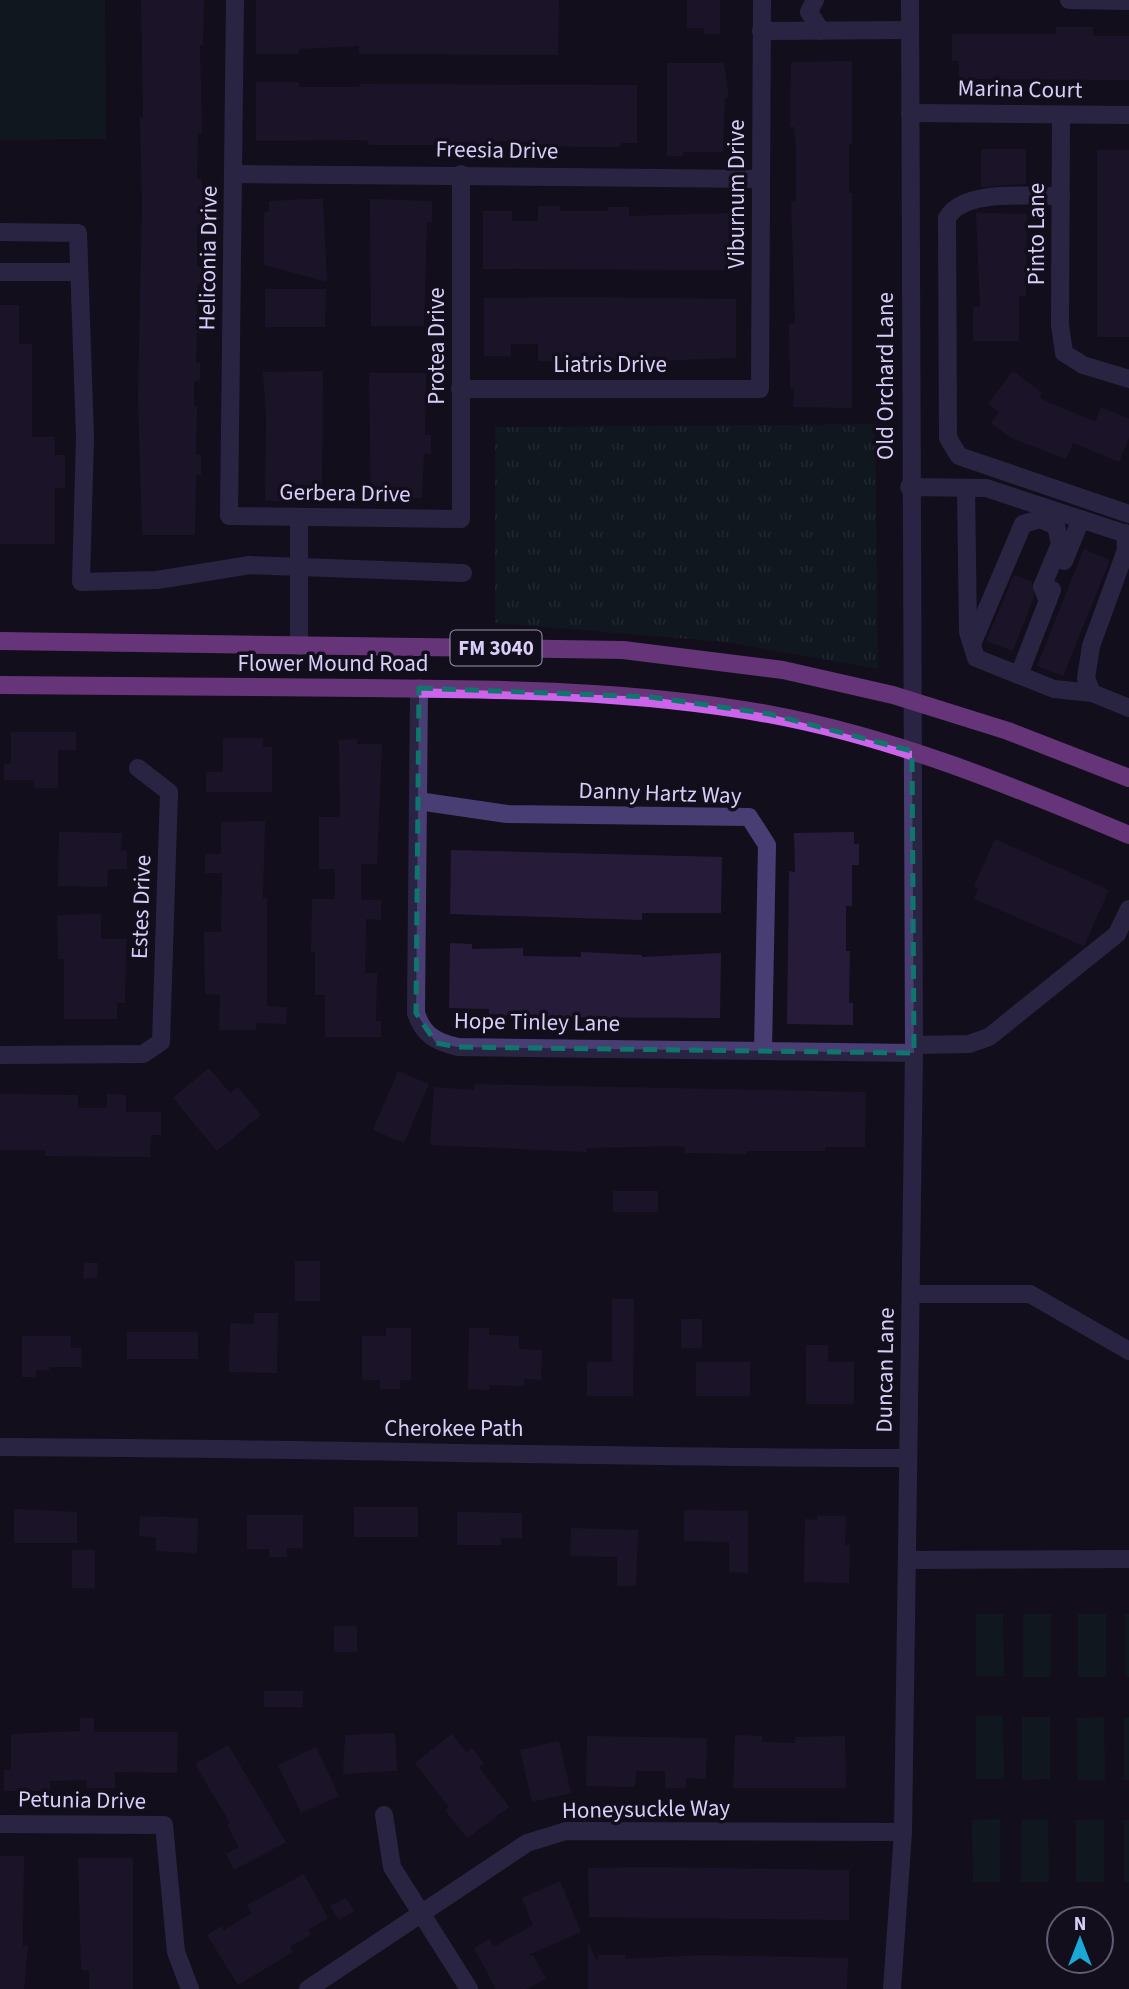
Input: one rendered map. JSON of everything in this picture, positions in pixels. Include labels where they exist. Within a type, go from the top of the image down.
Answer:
[{"type":"main road","name":"Flower Mound Road","points":[[0,641],[623,650],[783,670],[911,700]]},
{"type":"main road","name":"Flower Mound Road","points":[[0,685],[525,689],[683,701],[794,719],[912,751]]},
{"type":"main road","name":"FM 3040","points":[[911,700],[1008,730],[1129,778]]},
{"type":"main road","name":"FM 3040","points":[[912,751],[1023,791],[1129,835]]},
{"type":"street","name":"Heliconia Drive","points":[[229,516],[235,0]]},
{"type":"street","name":"Viburnum Drive","points":[[760,389],[762,0]]},
{"type":"street","points":[[815,0],[810,12],[821,31]]},
{"type":"street","name":"Old Orchard Lane","points":[[909,0],[912,751]]},
{"type":"street","points":[[1069,0],[1129,1]]},
{"type":"street","points":[[761,31],[909,30]]},
{"type":"street","name":"Marina Court","points":[[909,113],[1129,115]]},
{"type":"street","name":"Pinto Lane","points":[[1061,115],[1060,339],[1064,353],[1083,365],[1129,379]]},
{"type":"street","name":"Freesia Drive","points":[[234,173],[461,173],[760,179]]},
{"type":"street","name":"Protea Drive","points":[[461,173],[461,519]]},
{"type":"street","points":[[1061,196],[986,197],[964,201],[951,210],[947,218],[948,438],[953,451],[971,461],[1129,514]]},
{"type":"street","points":[[0,232],[78,233],[85,438],[81,582],[157,580],[250,565],[464,573]]},
{"type":"street","points":[[0,272],[79,272]]},
{"type":"street","name":"Liatris Drive","points":[[460,389],[760,389]]},
{"type":"street","points":[[909,487],[986,488],[1127,534],[1126,550],[1091,646],[1086,678],[1092,692]]},
{"type":"street","points":[[966,488],[968,632],[976,658],[1054,689],[1092,692],[1129,708]]},
{"type":"street","name":"Gerbera Drive","points":[[229,516],[461,519]]},
{"type":"street","points":[[299,517],[299,646]]},
{"type":"street","points":[[972,644],[1023,524],[1040,519],[1056,526],[1060,544],[1042,587],[1048,601]]},
{"type":"street","points":[[1018,675],[1081,519]]},
{"type":"street","name":"Hope Tinley Lane","points":[[419,688],[416,1013],[420,1024],[436,1042],[458,1047],[763,1049],[914,1049],[969,1044],[989,1037],[1117,934],[1129,909]]},
{"type":"street","name":"Duncan Lane","points":[[892,1989],[903,1832],[914,1049],[912,751]]},
{"type":"street","name":"Estes Drive","points":[[0,1055],[144,1054],[161,1042],[169,792],[138,768]]},
{"type":"street","name":"Danny Hartz Way","points":[[418,801],[507,814],[749,817],[767,845],[763,1049]]},
{"type":"street","points":[[911,1294],[1030,1294],[1129,1351]]},
{"type":"street","name":"Cherokee Path","points":[[0,1447],[517,1453],[664,1458],[908,1458]]},
{"type":"street","points":[[907,1560],[1129,1559]]},
{"type":"street","points":[[384,1815],[392,1867],[469,1989]]},
{"type":"street","name":"Petunia Drive","points":[[0,1824],[164,1825],[176,1952],[190,1989]]},
{"type":"street","name":"Honeysuckle Way","points":[[308,1989],[527,1843],[566,1831],[903,1832]]},
{"type":"highlighted area","points":[[419,688],[650,697],[769,714],[912,751],[914,1053],[458,1047],[436,1043],[416,1013]]},
{"type":"green space","points":[[0,0],[105,0],[106,139],[0,140]]},
{"type":"green space","points":[[875,424],[878,669],[726,642],[495,623],[495,427]]},
{"type":"green space","points":[[976,1614],[1003,1614],[1004,1676],[976,1676]]},
{"type":"green space","points":[[1023,1614],[1051,1614],[1051,1677],[1023,1677]]},
{"type":"green space","points":[[1078,1614],[1106,1614],[1106,1677],[1078,1677]]},
{"type":"green space","points":[[1125,1614],[1129,1614],[1129,1677],[1125,1677]]},
{"type":"green space","points":[[976,1716],[1003,1716],[1004,1779],[976,1779]]},
{"type":"green space","points":[[1022,1717],[1050,1717],[1050,1779],[1022,1780]]},
{"type":"green space","points":[[1104,1717],[1105,1780],[1077,1780],[1077,1718]]},
{"type":"green space","points":[[1124,1717],[1129,1717],[1129,1780],[1124,1780]]},
{"type":"green space","points":[[1000,1819],[1000,1882],[973,1882],[972,1820]]},
{"type":"green space","points":[[1021,1820],[1048,1820],[1049,1882],[1021,1882]]},
{"type":"green space","points":[[1076,1820],[1104,1820],[1104,1882],[1076,1882]]},
{"type":"green space","points":[[1124,1820],[1129,1820],[1129,1882],[1124,1882]]},
{"type":"building","points":[[141,0],[204,0],[203,45],[200,45],[202,134],[198,133],[197,179],[202,179],[203,226],[197,226],[197,267],[202,267],[202,284],[197,285],[197,317],[201,317],[202,333],[197,333],[196,363],[200,363],[200,380],[194,382],[194,406],[197,406],[196,455],[201,455],[201,475],[196,475],[195,535],[142,535],[138,396],[142,206],[140,118],[143,118]]},
{"type":"building","points":[[256,0],[559,0],[558,55],[359,54],[359,46],[299,49],[299,54],[256,54]]},
{"type":"building","points":[[687,0],[720,0],[720,34],[704,34],[704,28],[687,28]]},
{"type":"building","points":[[1056,27],[1093,27],[1093,36],[1129,36],[1129,80],[959,79],[959,61],[952,61],[952,34],[1056,34]]},
{"type":"building","points":[[852,61],[849,193],[852,193],[852,408],[793,407],[794,389],[790,389],[789,324],[795,324],[791,201],[796,201],[796,144],[794,127],[790,127],[791,62]]},
{"type":"building","points":[[667,63],[724,63],[729,98],[725,98],[723,152],[683,152],[683,156],[667,156]]},
{"type":"building","points":[[256,82],[299,82],[299,87],[359,87],[360,84],[637,85],[637,143],[620,143],[620,147],[599,147],[530,146],[530,142],[490,141],[490,146],[471,145],[471,142],[369,145],[368,141],[359,140],[256,141]]},
{"type":"building","points":[[981,149],[1026,149],[1026,184],[981,187]]},
{"type":"building","points":[[1097,150],[1129,150],[1129,337],[1097,337]]},
{"type":"building","points":[[323,199],[327,282],[264,265],[264,213],[269,211],[269,201]]},
{"type":"building","points":[[370,199],[432,201],[432,222],[427,222],[424,326],[371,326]]},
{"type":"building","points":[[538,206],[560,206],[560,211],[608,211],[608,207],[629,207],[629,216],[737,213],[737,270],[483,269],[483,211],[512,211],[512,221],[538,221]]},
{"type":"building","points":[[976,213],[1027,214],[1026,296],[1019,296],[1019,341],[973,341],[973,307],[980,307]]},
{"type":"building","points":[[265,289],[326,289],[325,327],[265,327]]},
{"type":"building","points":[[484,298],[736,299],[736,358],[649,361],[649,357],[618,357],[618,361],[559,358],[559,361],[538,361],[538,344],[511,344],[511,356],[484,356]]},
{"type":"building","points":[[0,305],[19,305],[19,344],[32,344],[32,437],[55,437],[55,455],[65,455],[65,488],[55,488],[55,544],[0,544]]},
{"type":"building","points":[[323,371],[322,502],[265,501],[266,415],[263,372]]},
{"type":"building","points":[[1013,371],[1042,393],[1039,398],[1095,422],[1101,407],[1129,419],[1129,438],[1119,462],[1073,443],[1066,459],[1011,438],[991,423],[999,412],[988,404]]},
{"type":"building","points":[[369,373],[426,373],[425,435],[431,435],[431,454],[424,454],[422,498],[371,498]]},
{"type":"building","points":[[1084,549],[1110,560],[1063,676],[1037,666]]},
{"type":"building","points":[[1014,575],[1032,582],[1034,597],[1013,651],[986,641]]},
{"type":"building","points":[[11,732],[76,732],[76,750],[58,750],[58,788],[34,788],[34,780],[4,780],[4,764],[11,764]]},
{"type":"building","points":[[223,738],[263,738],[263,747],[272,747],[272,792],[206,792],[206,772],[223,772]]},
{"type":"building","points":[[357,739],[357,744],[382,744],[377,864],[361,864],[361,900],[381,900],[381,920],[366,919],[365,973],[377,973],[376,1021],[381,1021],[381,1037],[325,1037],[325,995],[315,995],[315,952],[311,952],[312,899],[335,899],[335,869],[319,869],[319,817],[340,817],[339,740]]},
{"type":"building","points":[[265,821],[263,898],[267,898],[267,1006],[287,1007],[286,1024],[256,1023],[256,1030],[219,1030],[220,995],[205,994],[204,932],[221,932],[222,873],[205,873],[205,854],[221,854],[221,822]]},
{"type":"building","points":[[59,832],[122,833],[121,850],[127,851],[127,869],[108,869],[107,887],[58,886]]},
{"type":"building","points":[[854,832],[854,844],[859,844],[859,865],[852,865],[852,906],[846,906],[846,951],[850,951],[849,1003],[853,1003],[853,1025],[787,1024],[789,871],[795,872],[794,833]]},
{"type":"building","points":[[995,839],[1109,890],[1084,946],[974,899],[978,889],[974,886]]},
{"type":"building","points":[[451,850],[722,857],[721,913],[642,913],[642,920],[450,914]]},
{"type":"building","points":[[101,914],[101,939],[126,939],[125,1003],[117,1003],[117,1019],[64,1019],[64,959],[58,959],[57,915]]},
{"type":"building","points":[[450,943],[472,944],[472,949],[523,948],[523,956],[581,957],[581,952],[642,957],[721,953],[720,1018],[528,1017],[489,1014],[489,1009],[449,1008]]},
{"type":"building","points":[[209,1068],[230,1093],[238,1087],[261,1115],[217,1151],[173,1098]]},
{"type":"building","points":[[398,1071],[429,1084],[404,1143],[373,1130]]},
{"type":"building","points":[[474,1084],[866,1092],[865,1147],[825,1147],[825,1151],[746,1151],[746,1154],[685,1153],[685,1147],[673,1146],[587,1148],[587,1152],[430,1145],[434,1087],[474,1090]]},
{"type":"building","points":[[0,1094],[78,1095],[78,1108],[107,1108],[107,1094],[126,1095],[126,1112],[161,1112],[161,1135],[151,1135],[150,1157],[45,1156],[45,1150],[0,1150]]},
{"type":"building","points":[[613,1191],[658,1191],[658,1212],[613,1212]]},
{"type":"building","points":[[295,1261],[320,1261],[320,1301],[295,1301]]},
{"type":"building","points":[[84,1263],[98,1263],[97,1278],[83,1278]]},
{"type":"building","points":[[612,1299],[634,1299],[633,1396],[587,1396],[587,1362],[612,1362]]},
{"type":"building","points":[[254,1313],[278,1313],[277,1373],[229,1372],[230,1323],[254,1324]]},
{"type":"building","points":[[681,1319],[702,1319],[702,1348],[681,1348]]},
{"type":"building","points":[[386,1328],[411,1328],[411,1380],[400,1380],[400,1389],[380,1389],[380,1380],[362,1380],[362,1336],[386,1336]]},
{"type":"building","points":[[469,1328],[489,1328],[489,1335],[519,1336],[519,1349],[542,1350],[541,1380],[524,1379],[524,1386],[489,1385],[489,1390],[468,1389]]},
{"type":"building","points":[[127,1332],[198,1332],[198,1359],[127,1359]]},
{"type":"building","points":[[22,1336],[71,1336],[71,1348],[81,1348],[82,1367],[49,1367],[49,1370],[36,1370],[36,1377],[22,1377]]},
{"type":"building","points":[[806,1345],[828,1345],[828,1362],[854,1362],[854,1404],[806,1404]]},
{"type":"building","points":[[696,1362],[750,1362],[750,1396],[696,1396]]},
{"type":"building","points":[[354,1507],[418,1507],[418,1537],[354,1537]]},
{"type":"building","points":[[14,1509],[77,1512],[77,1543],[14,1543]]},
{"type":"building","points":[[684,1510],[748,1511],[748,1573],[729,1572],[729,1542],[684,1541]]},
{"type":"building","points":[[457,1512],[522,1513],[522,1538],[501,1538],[501,1545],[457,1545]]},
{"type":"building","points":[[247,1515],[303,1515],[303,1548],[287,1548],[287,1557],[269,1557],[269,1549],[247,1549]]},
{"type":"building","points":[[140,1516],[198,1518],[197,1553],[156,1551],[156,1537],[139,1536]]},
{"type":"building","points":[[817,1516],[846,1516],[845,1545],[850,1545],[849,1583],[804,1582],[805,1519],[817,1520]]},
{"type":"building","points":[[571,1528],[638,1530],[636,1586],[617,1586],[617,1557],[570,1556]]},
{"type":"building","points":[[72,1550],[95,1550],[95,1588],[72,1588]]},
{"type":"building","points":[[334,1626],[357,1626],[357,1652],[334,1652]]},
{"type":"building","points":[[264,1691],[303,1691],[303,1707],[264,1707]]},
{"type":"building","points":[[80,1718],[94,1718],[94,1732],[178,1732],[177,1773],[115,1772],[115,1788],[87,1788],[87,1780],[50,1781],[50,1791],[4,1791],[4,1770],[11,1770],[11,1734],[80,1731]]},
{"type":"building","points":[[395,1733],[397,1771],[343,1774],[345,1735]]},
{"type":"building","points":[[452,1734],[466,1752],[472,1748],[484,1763],[479,1767],[509,1807],[467,1838],[445,1810],[449,1807],[415,1763]]},
{"type":"building","points":[[735,1735],[762,1736],[762,1742],[795,1743],[795,1737],[845,1736],[846,1788],[733,1788]]},
{"type":"building","points":[[587,1736],[707,1738],[706,1779],[686,1778],[686,1788],[665,1788],[665,1771],[636,1771],[635,1787],[586,1786]]},
{"type":"building","points":[[559,1741],[571,1793],[532,1802],[520,1750]]},
{"type":"building","points":[[228,1745],[286,1842],[234,1870],[226,1854],[239,1847],[227,1825],[230,1823],[195,1764]]},
{"type":"building","points":[[316,1747],[339,1796],[301,1813],[278,1765]]},
{"type":"building","points":[[0,1856],[24,1856],[23,1946],[28,1946],[24,1989],[0,1989]]},
{"type":"building","points":[[78,1858],[133,1858],[133,1989],[89,1989],[89,1970],[81,1970]]},
{"type":"building","points":[[588,1868],[849,1870],[849,1920],[589,1917]]},
{"type":"building","points":[[304,1874],[328,1918],[308,1930],[311,1935],[290,1946],[293,1952],[238,1985],[207,1935],[222,1926],[224,1930],[252,1913],[247,1905]]},
{"type":"building","points":[[560,1881],[581,1932],[528,1955],[533,1955],[546,1979],[526,1989],[496,1989],[474,1948],[489,1939],[494,1947],[533,1925],[522,1898]]},
{"type":"building","points":[[346,1898],[354,1911],[339,1920],[330,1906]]},
{"type":"building","points":[[588,1942],[597,1962],[598,1955],[625,1955],[625,1959],[701,1955],[848,1958],[847,1989],[588,1989]]}]
